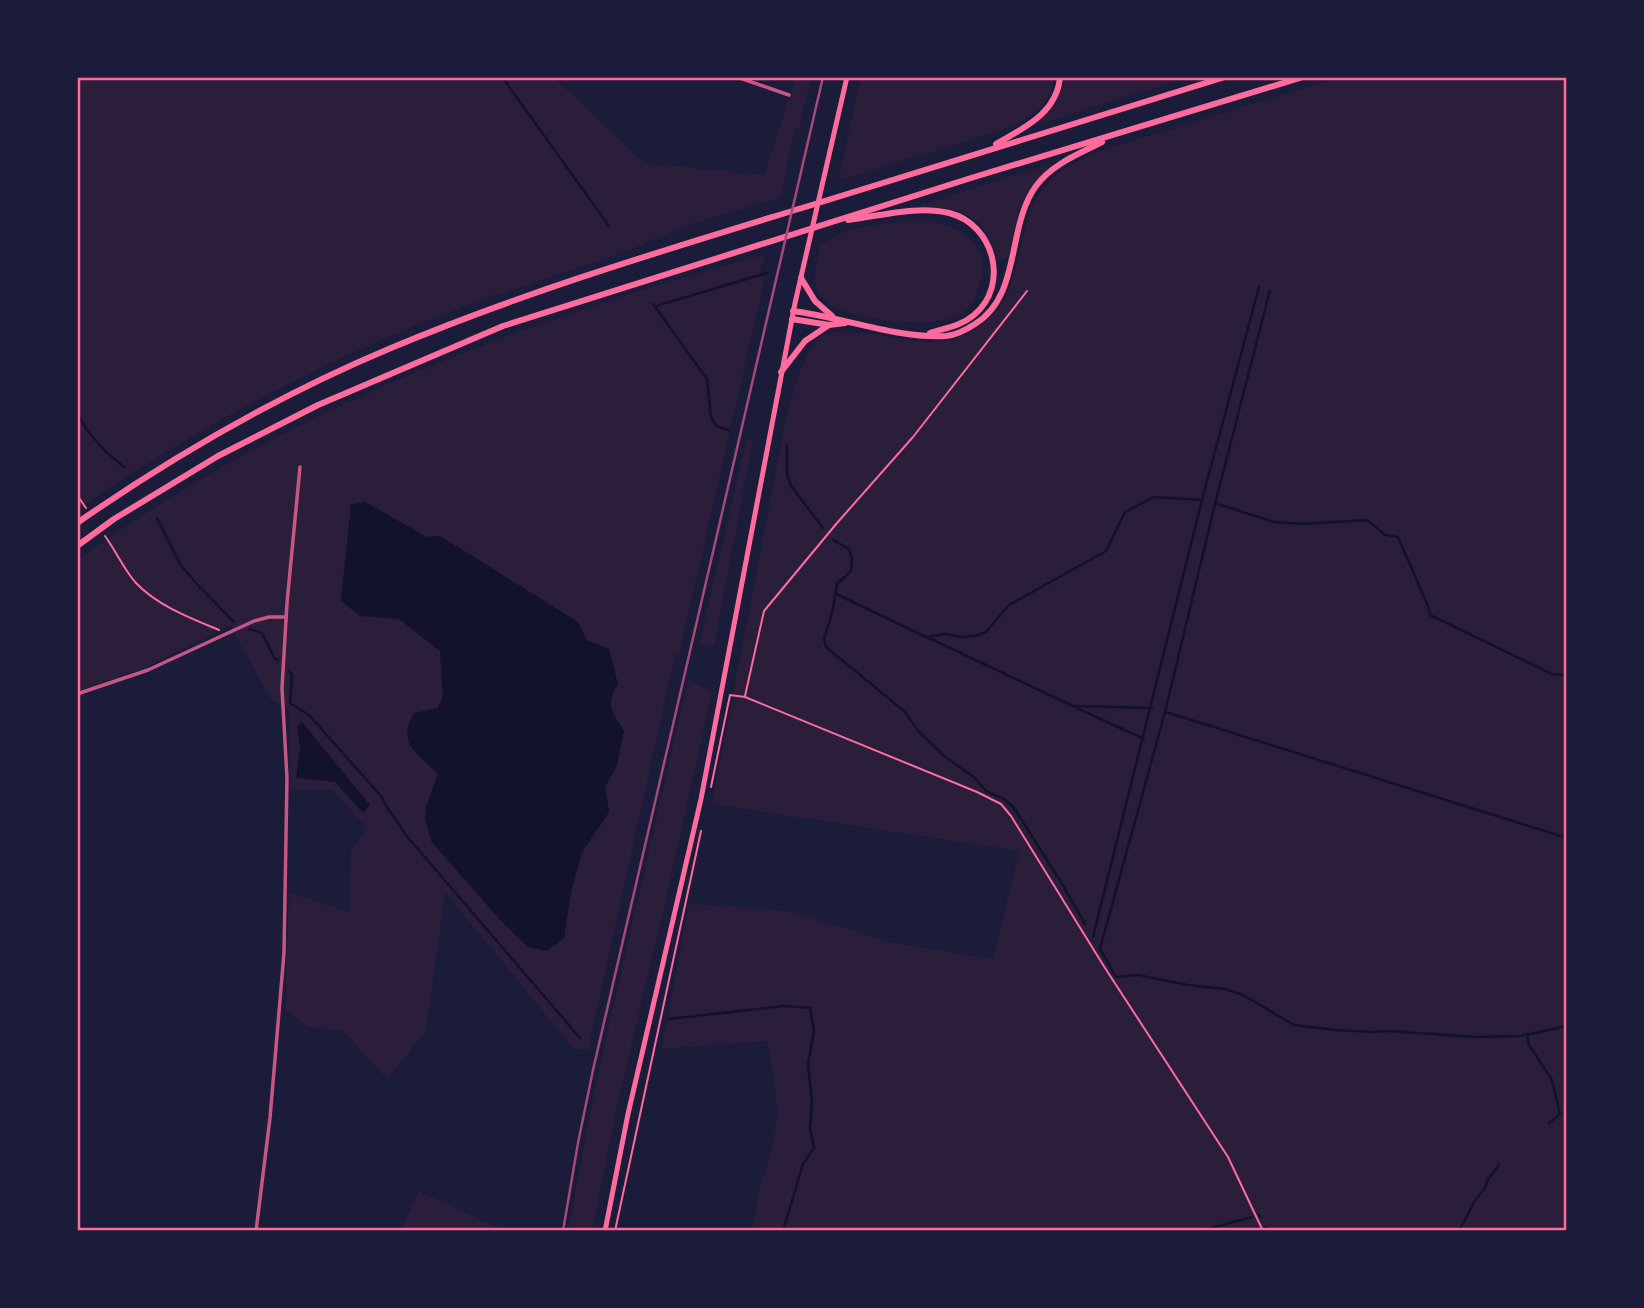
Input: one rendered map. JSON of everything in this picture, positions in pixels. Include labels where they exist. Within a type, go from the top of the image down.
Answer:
[{"type":"highway","points":[[985,151],[1026,127],[1051,106],[1058,92],[1060,77]]},
{"type":"highway","points":[[77,523],[214,436],[318,381],[391,348],[497,306],[573,279],[1225,77]]},
{"type":"highway","points":[[77,546],[218,456],[318,405],[503,326],[1303,77]]},
{"type":"highway","points":[[793,311],[833,317],[848,323],[926,334],[946,336],[964,331],[982,320],[993,308],[1003,290],[1026,204],[1035,187],[1047,173],[1118,134]]},
{"type":"highway","points":[[832,222],[930,210],[961,217],[980,233],[993,256],[994,266],[991,290],[985,303],[961,324],[926,334]]},
{"type":"highway","points":[[801,278],[814,301],[833,317]]},
{"type":"highway","points":[[792,319],[829,325],[848,323]]},
{"type":"highway","points":[[781,372],[805,341],[829,325]]},
{"type":"main road","points":[[605,1231],[628,1114],[709,758],[793,311],[847,77]]},
{"type":"street","points":[[737,77],[789,95]]},
{"type":"street","points":[[256,1231],[273,1093],[284,953],[287,778],[282,688],[300,467]]},
{"type":"street","points":[[77,694],[148,670],[225,632],[254,621],[286,617]]},
{"type":"path","points":[[745,697],[764,611],[913,437],[1027,290]]},
{"type":"path","points":[[114,549],[135,582],[153,598],[184,616],[225,632]]},
{"type":"path","points":[[710,789],[730,695],[745,697],[977,792],[1006,809],[1228,1157],[1263,1231]]},
{"type":"path","points":[[615,1231],[702,829]]},
{"type":"shaded area","points":[[77,77],[553,77],[644,163],[764,175],[796,77],[811,77],[799,127],[794,130],[781,197],[697,223],[609,257],[470,304],[372,344],[284,386],[199,432],[77,510]]},
{"type":"shaded area","points":[[861,77],[1053,77],[1049,95],[1040,108],[1010,127],[838,181]]},
{"type":"shaded area","points":[[1065,77],[1189,77],[1035,125],[1055,105]]},
{"type":"shaded area","points":[[1342,77],[1567,77],[1567,1231],[752,1231],[758,1196],[773,1145],[778,1110],[768,1041],[662,1049],[689,904],[788,911],[889,942],[993,959],[1019,851],[712,804],[784,429],[797,379],[808,353],[822,336],[829,333],[853,332],[930,342],[964,335],[981,326],[1004,300],[1013,278],[1031,210],[1038,196],[1047,184],[1075,162],[1096,152]]},
{"type":"shaded area","points":[[1054,163],[1033,184],[1021,205],[1008,258],[998,261],[986,232],[969,216],[946,209],[915,207]]},
{"type":"shaded area","points":[[916,219],[943,225],[966,236],[975,244],[980,254],[980,282],[973,300],[962,314],[934,322],[873,319],[839,309],[822,297],[815,280],[821,244],[848,230]]},
{"type":"shaded area","points":[[766,254],[758,276],[765,277],[679,655],[675,655],[588,1050],[574,1049],[445,892],[426,1031],[387,1079],[342,1030],[308,1027],[285,1010],[289,892],[349,912],[351,850],[368,829],[332,790],[291,790],[289,709],[272,701],[230,625],[147,667],[77,692],[77,560],[158,506],[240,457],[323,414],[494,341],[673,281]],"holes":[[[365,502],[427,537],[440,536],[578,622],[611,695],[611,711],[624,731],[617,765],[605,787],[609,812],[582,852],[571,892],[528,947],[503,923],[431,841],[426,807],[438,774],[408,744],[414,713],[438,708],[443,696],[440,651],[399,619]]]},
{"type":"shaded area","points":[[747,438],[753,440],[714,646],[699,645]]},
{"type":"shaded area","points":[[365,502],[427,537],[440,536],[578,622],[587,640],[609,649],[618,684],[611,703],[616,719],[624,731],[617,765],[605,787],[609,812],[582,852],[571,892],[564,938],[547,951],[528,947],[503,923],[431,841],[425,819],[426,807],[438,774],[417,754],[408,740],[407,732],[414,713],[438,708],[443,696],[440,651],[399,619],[360,616],[341,601],[351,504]]},
{"type":"shaded area","points":[[688,680],[712,692],[618,1100],[592,1231],[568,1231],[596,1083]]},
{"type":"shaded area","points":[[302,722],[370,805],[363,813],[335,782],[296,778],[300,747],[297,726]]},
{"type":"shaded area","points":[[419,1191],[505,1231],[400,1231]]},
{"type":"waterway","points":[[502,77],[609,226]]},
{"type":"waterway","points":[[656,306],[767,273]]},
{"type":"waterway","points":[[1093,937],[1202,500],[1259,287]]},
{"type":"waterway","points":[[1270,290],[1165,712],[1100,949],[1116,977],[1138,975],[1225,989],[1243,995],[1294,1025],[1336,1030],[1476,1037],[1521,1036],[1567,1026]]},
{"type":"waterway","points":[[653,304],[707,379],[711,417],[716,426],[729,430]]},
{"type":"waterway","points":[[77,413],[105,451],[125,468]]},
{"type":"waterway","points":[[787,445],[787,474],[791,486],[823,528]]},
{"type":"waterway","points":[[836,594],[926,637],[946,634],[975,636],[986,632],[1009,605],[1106,551],[1125,512],[1154,497],[1202,500]]},
{"type":"waterway","points":[[1218,504],[1274,522],[1304,524],[1367,520],[1385,535],[1398,537],[1430,615],[1552,674],[1567,675]]},
{"type":"waterway","points":[[157,518],[180,564],[234,622]]},
{"type":"waterway","points":[[833,540],[849,549],[852,559],[851,571],[837,584],[824,639],[826,647],[904,711],[919,732],[944,756],[975,778],[986,791],[1004,799],[1014,808],[1085,924]]},
{"type":"waterway","points":[[249,629],[262,633],[278,660]]},
{"type":"waterway","points":[[929,638],[1073,706],[1152,708]]},
{"type":"waterway","points":[[289,670],[292,675],[290,703],[309,715],[381,796],[405,834],[580,1038]]},
{"type":"waterway","points":[[1077,708],[1144,739]]},
{"type":"waterway","points":[[1166,712],[1567,838]]},
{"type":"waterway","points":[[669,1019],[784,1006],[810,1008],[814,1030],[808,1065],[812,1101],[810,1128],[814,1148],[803,1164],[783,1231]]},
{"type":"waterway","points":[[1527,1034],[1529,1045],[1552,1080],[1560,1114],[1549,1123]]},
{"type":"waterway","points":[[1459,1231],[1488,1179],[1499,1165]]},
{"type":"waterway","points":[[1200,1231],[1252,1217]]},
{"type":"waterway","points":[[1266,1227],[1268,1231]]},
{"type":"railway","points":[[563,1231],[593,1070],[823,77]]}]
